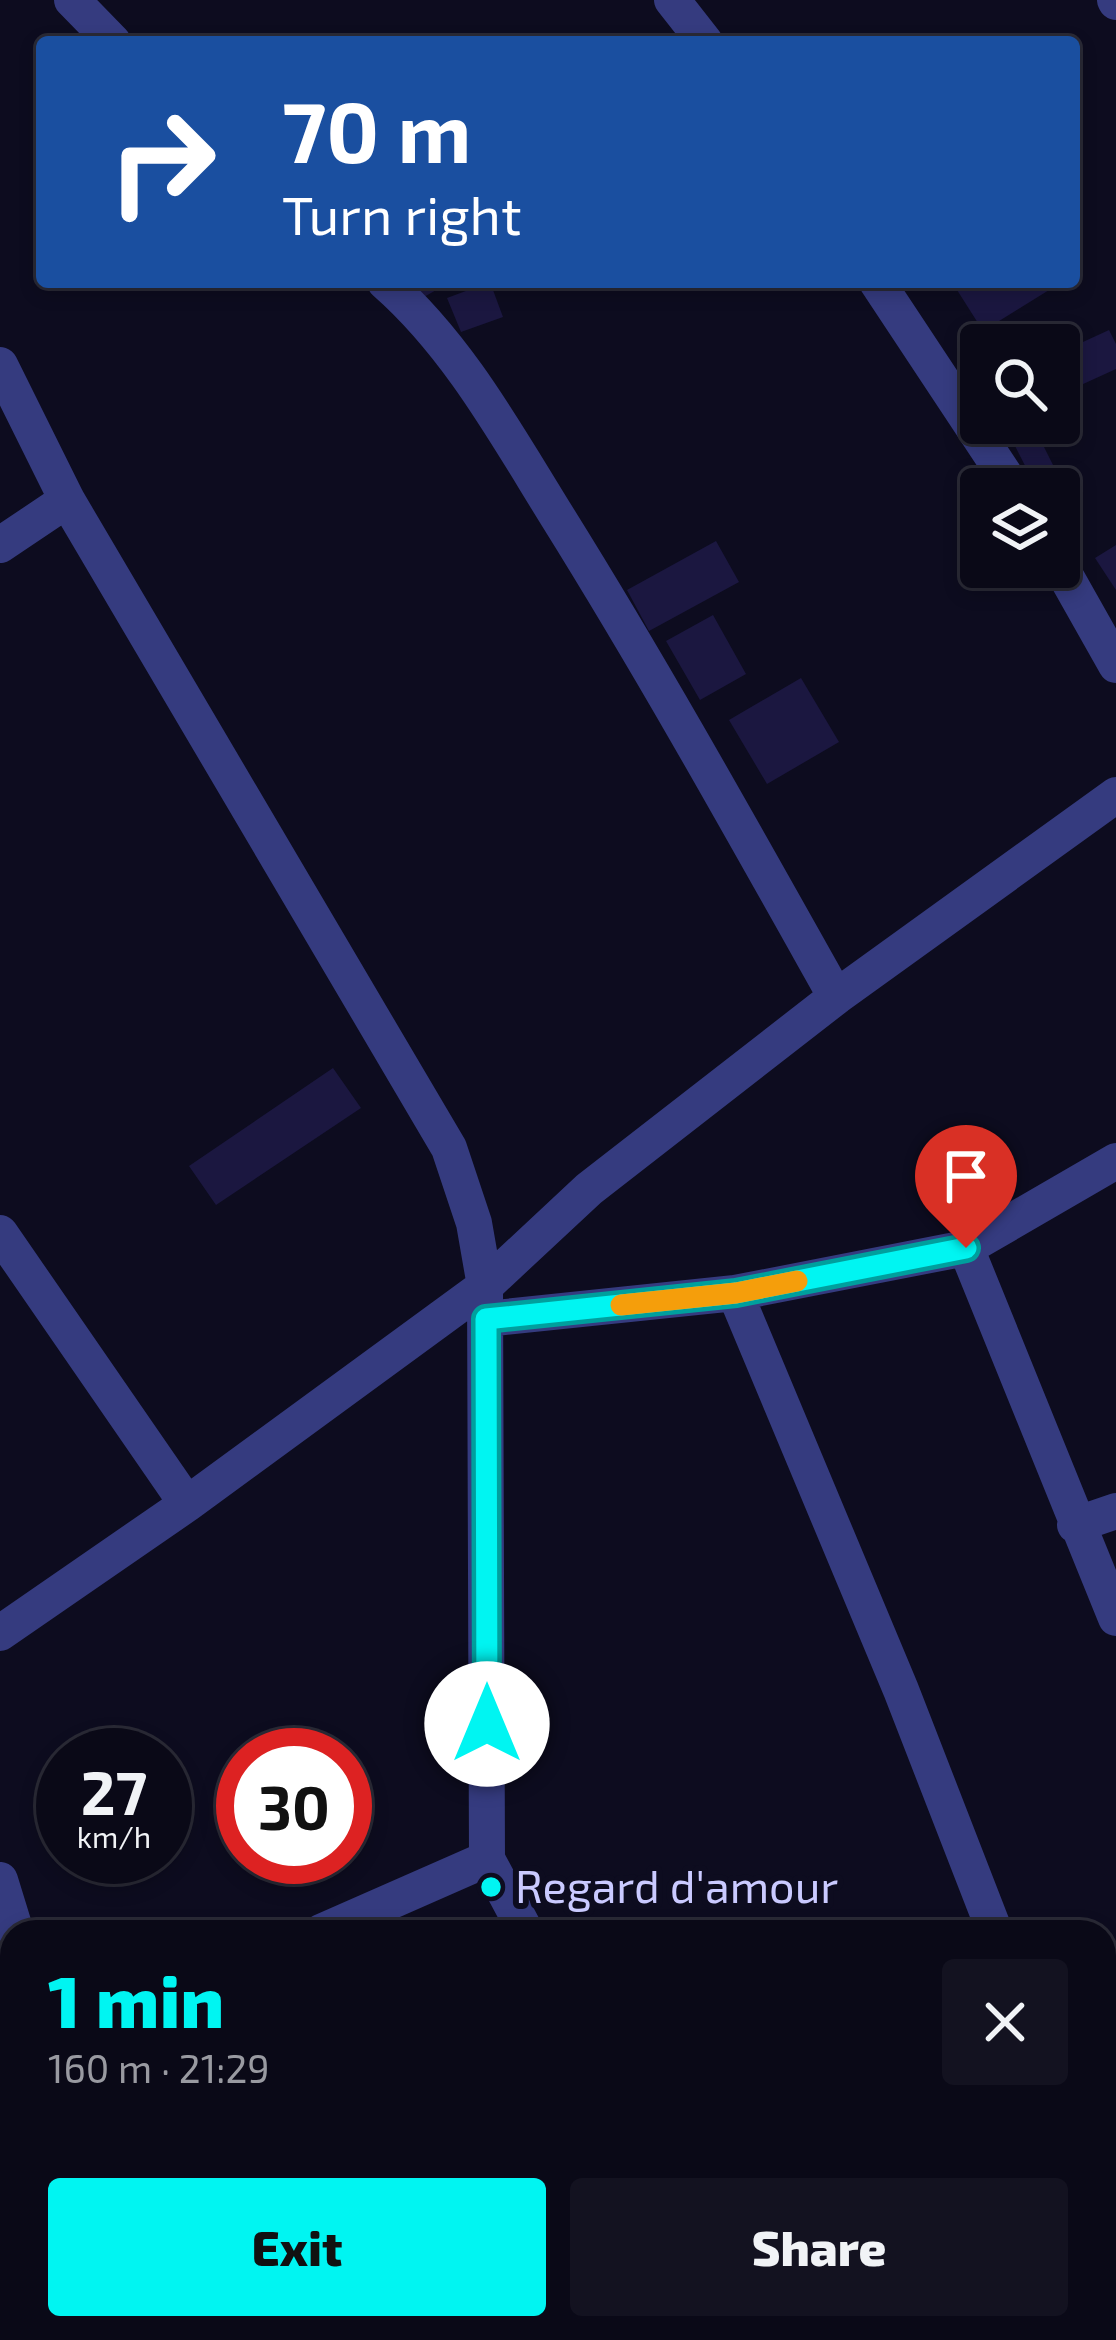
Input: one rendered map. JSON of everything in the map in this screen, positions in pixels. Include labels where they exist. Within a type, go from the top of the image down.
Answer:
[{"type":"street","points":[[72,0],[107,36]]},
{"type":"street","points":[[673,0],[700,36]]},
{"type":"street","points":[[392,288],[477,387],[646,659],[836,997]]},
{"type":"street","points":[[881,288],[1001,468]]},
{"type":"street","points":[[0,365],[67,500],[448,1148],[474,1223],[486,1302],[487,1859],[520,1920]]},
{"type":"street","points":[[0,545],[67,500]]},
{"type":"street","points":[[1073,588],[1116,665]]},
{"type":"street","points":[[0,1634],[486,1302],[589,1189],[836,997],[1116,795]]},
{"type":"street","points":[[486,1302],[736,1293],[966,1248],[1116,1161]]},
{"type":"street","points":[[0,1233],[187,1504]]},
{"type":"street","points":[[966,1248],[1116,1618]]},
{"type":"street","points":[[736,1293],[892,1668],[990,1920]]},
{"type":"street","points":[[1075,1525],[1116,1511]]},
{"type":"street","points":[[360,1920],[487,1859]]},
{"type":"street","points":[[0,1880],[12,1920]]},
{"type":"building","points":[[419,288],[440,288],[424,297]]},
{"type":"building","points":[[474,288],[492,288],[503,317],[461,332],[447,298]]},
{"type":"building","points":[[956,288],[1052,288],[994,324],[979,324]]},
{"type":"building","points":[[1109,330],[1116,344],[1116,369],[1080,385],[1080,343]]},
{"type":"building","points":[[1014,444],[1042,444],[1054,468],[1026,468]]},
{"type":"building","points":[[716,541],[739,582],[649,631],[627,590]]},
{"type":"building","points":[[1116,545],[1116,590],[1095,558]]},
{"type":"building","points":[[713,615],[746,674],[700,700],[666,641]]},
{"type":"building","points":[[801,678],[839,742],[767,784],[729,720]]},
{"type":"building","points":[[333,1068],[361,1108],[216,1205],[189,1166]]},
{"type":"slow traffic","points":[[621,1305],[736,1293],[797,1281]]},
{"type":"place","name":"Regard d'amour","points":[[491,1887]]},
{"type":"route","points":[[487,1724],[486,1319],[736,1293],[966,1248]]}]
